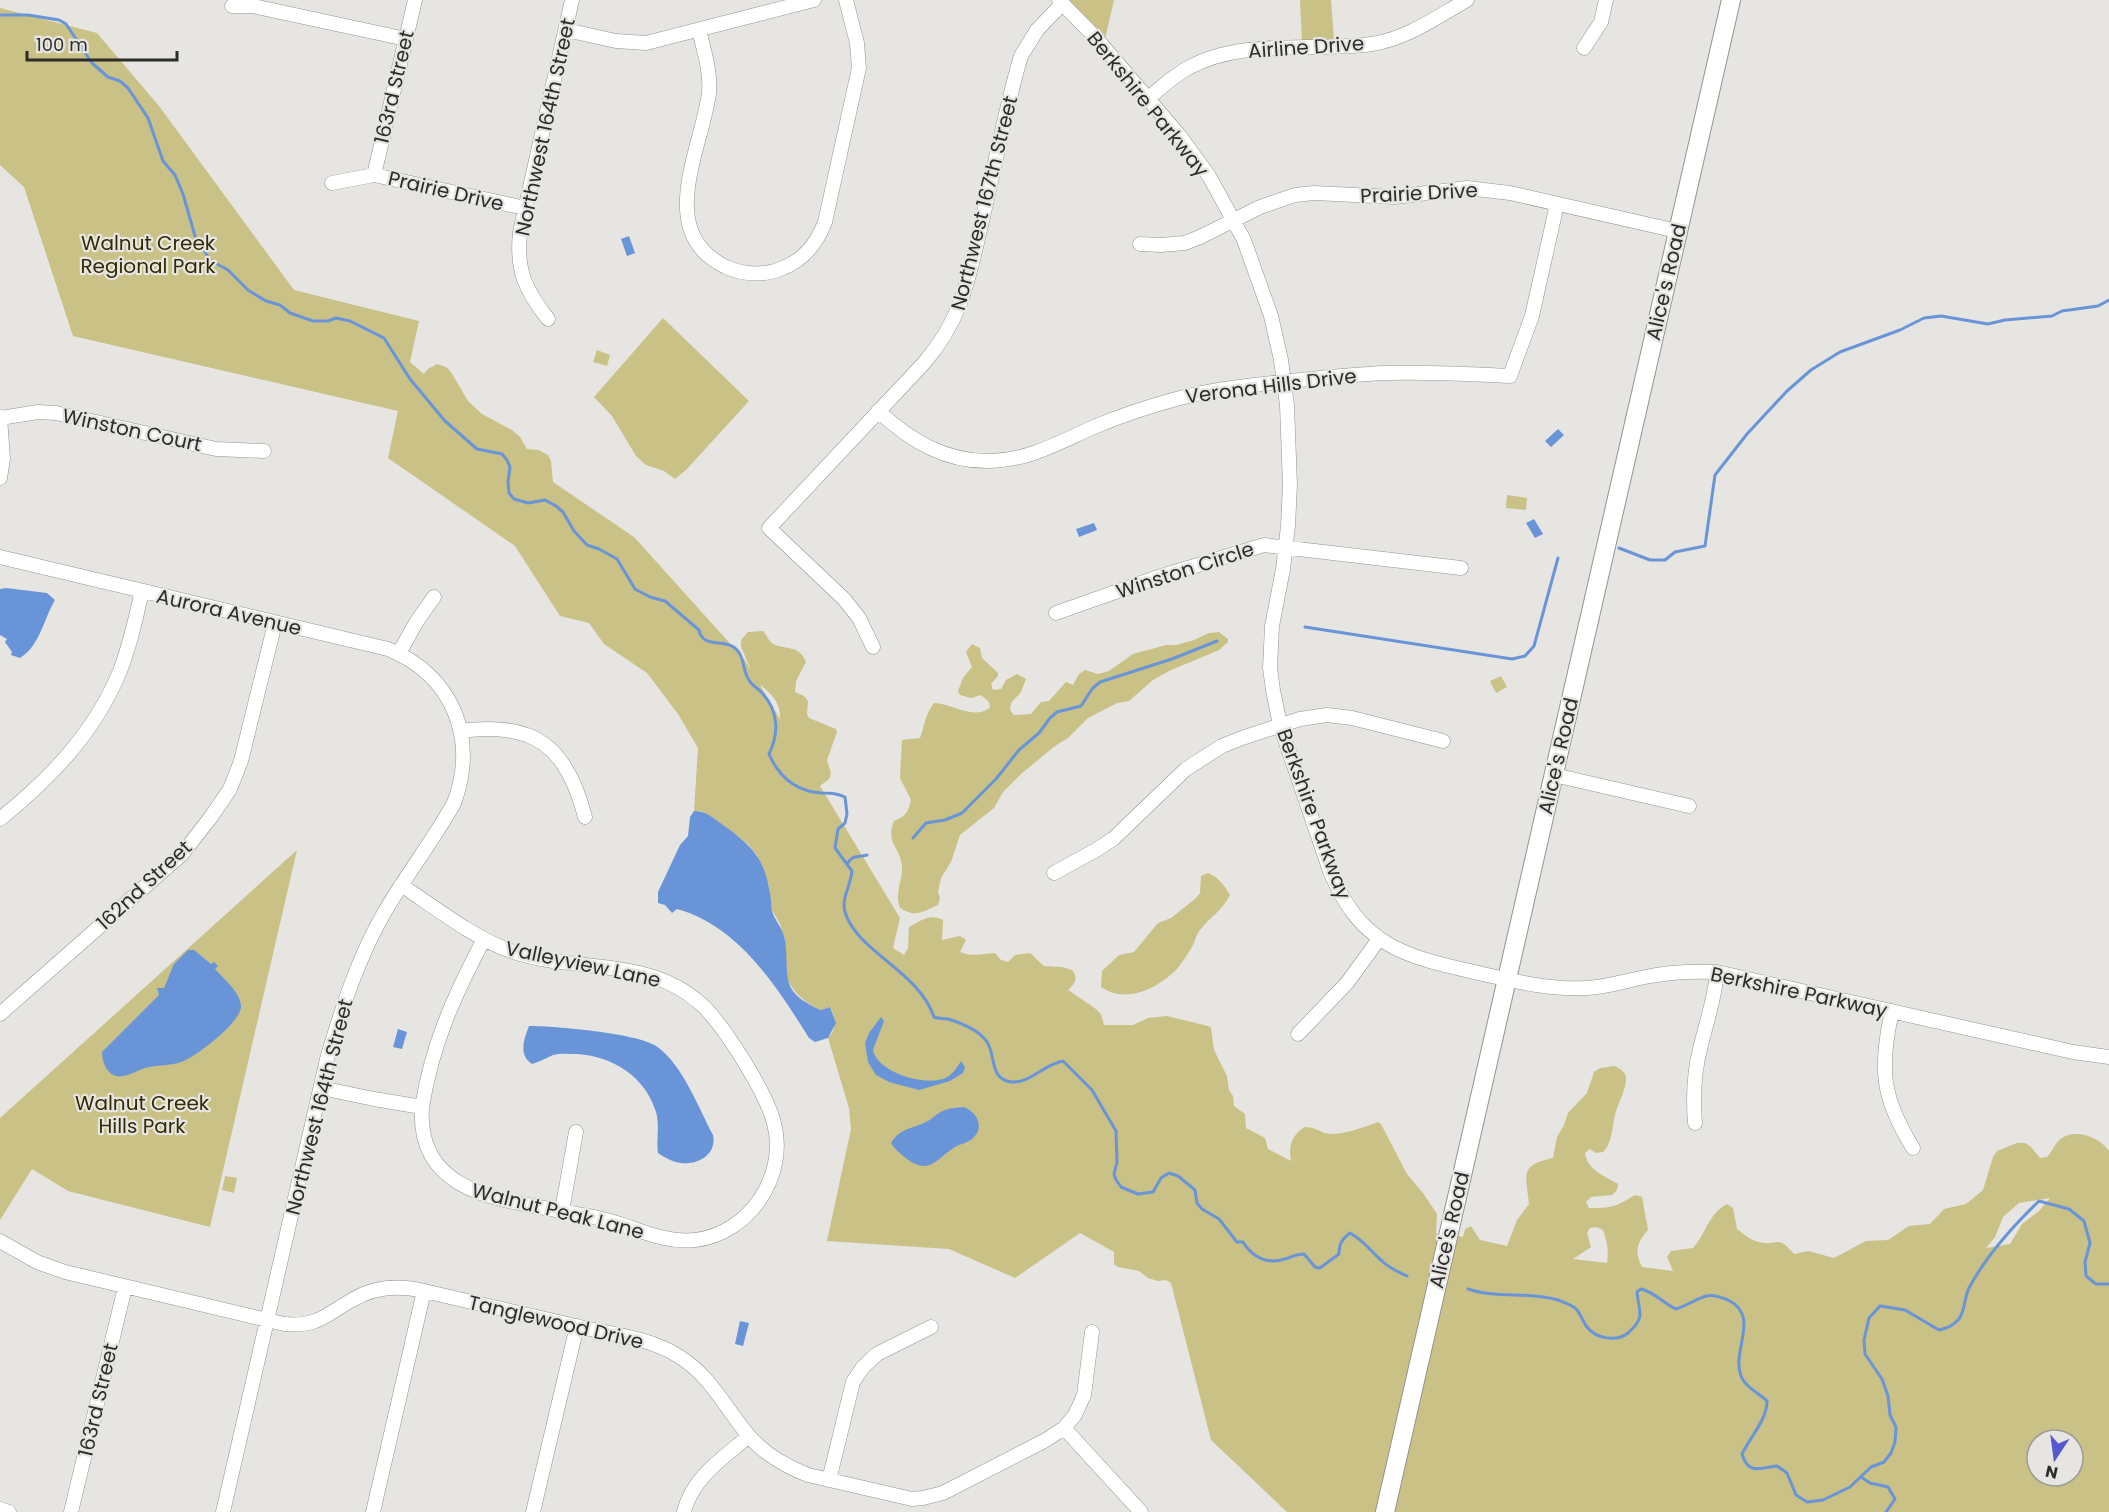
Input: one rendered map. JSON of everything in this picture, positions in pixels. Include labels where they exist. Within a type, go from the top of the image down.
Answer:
[{"type":"main road","name":"Alice's Road","points":[[1385,1512],[1731,0]]},
{"type":"street","name":"163rd Street","points":[[374,175],[415,0]]},
{"type":"street","name":"Northwest 164th Street","points":[[548,319],[530,294],[521,270],[518,251],[525,208],[572,0]]},
{"type":"street","points":[[566,30],[631,43],[646,43],[814,0]]},
{"type":"street","points":[[699,30],[708,69],[709,92],[687,186],[686,211],[694,237],[701,247],[720,264],[742,273],[767,273],[788,266],[807,252],[820,234],[825,222],[859,68],[857,43],[846,0]]},
{"type":"street","name":"Airline Drive","points":[[1148,99],[1172,78],[1188,68],[1223,54],[1247,50],[1372,44],[1407,33],[1467,0]]},
{"type":"street","points":[[1584,48],[1601,22],[1606,0]]},
{"type":"street","name":"Berkshire Parkway","points":[[1060,2],[1096,38],[1193,154],[1234,220],[1254,263],[1271,316],[1284,382],[1289,432],[1290,485],[1286,547],[1270,647],[1273,690],[1280,725],[1338,891],[1362,924],[1380,939],[1407,955],[1424,961],[1551,988],[1603,987],[1670,973],[1717,972],[2073,1052],[2109,1057]]},
{"type":"street","name":"Northwest 167th Street","points":[[873,647],[859,618],[844,599],[769,528],[933,353],[954,320],[962,302],[1021,56],[1037,30],[1060,2]]},
{"type":"street","points":[[232,6],[253,6],[406,39]]},
{"type":"street","name":"Prairie Drive","points":[[332,183],[374,175],[525,208]]},
{"type":"street","name":"Prairie Drive","points":[[1140,244],[1185,243],[1276,200],[1314,193],[1395,198],[1450,189],[1510,193],[1677,231]]},
{"type":"street","name":"Verona Hills Drive","points":[[878,411],[901,432],[917,442],[961,458],[991,461],[1036,454],[1110,420],[1184,397],[1234,387],[1387,373],[1510,376],[1532,316],[1557,204]]},
{"type":"street","name":"Winston Court","points":[[0,417],[29,413],[56,413],[216,449],[264,451]]},
{"type":"street","points":[[0,417],[3,459],[0,478]]},
{"type":"street","name":"Winston Circle","points":[[1056,613],[1155,578],[1264,545],[1461,568]]},
{"type":"street","name":"Aurora Avenue","points":[[0,557],[377,646],[399,653],[423,669],[444,692]]},
{"type":"street","points":[[0,819],[60,765],[94,721],[120,670],[142,591]]},
{"type":"street","points":[[399,653],[434,597]]},
{"type":"street","name":"162nd Street","points":[[0,1014],[182,854],[211,817],[230,789],[241,761],[253,721],[275,623]]},
{"type":"street","name":"Northwest 164th Street","points":[[223,1512],[338,1021],[367,946],[401,885],[454,803],[461,785],[464,766],[461,731],[452,705],[444,692]]},
{"type":"street","points":[[1054,873],[1113,839],[1170,783],[1203,757],[1242,738],[1280,725],[1313,716],[1340,716],[1443,741]]},
{"type":"street","points":[[461,731],[508,729],[542,743],[562,760],[570,773],[579,793],[585,817]]},
{"type":"street","points":[[1554,775],[1689,806]]},
{"type":"street","name":"Valleyview Lane","points":[[401,885],[484,939],[507,950],[538,958],[632,970],[651,975],[685,991],[714,1017],[726,1033],[765,1100],[776,1128]]},
{"type":"street","name":"Walnut Peak Lane","points":[[484,939],[447,1013],[434,1053],[422,1107],[422,1129],[429,1150],[439,1166],[454,1181],[471,1191],[490,1197],[617,1223],[661,1238],[679,1241],[710,1237],[738,1224],[762,1197],[774,1165],[776,1128]]},
{"type":"street","points":[[1298,1034],[1340,991],[1380,939]]},
{"type":"street","points":[[1695,1123],[1696,1071],[1699,1051],[1715,993],[1717,972]]},
{"type":"street","points":[[1892,1011],[1883,1056],[1884,1074],[1893,1111],[1913,1148]]},
{"type":"street","points":[[321,1088],[374,1100],[422,1107]]},
{"type":"street","points":[[562,1210],[576,1132]]},
{"type":"street","name":"Tanglewood Drive","points":[[0,1241],[49,1267],[284,1324],[306,1324],[330,1316],[351,1300],[373,1290],[399,1287],[424,1290],[641,1341],[677,1355],[706,1378],[749,1436],[774,1459],[791,1469],[900,1497],[923,1498],[943,1493],[1046,1440],[1064,1428]]},
{"type":"street","name":"163rd Street","points":[[71,1512],[124,1287]]},
{"type":"street","points":[[373,1512],[424,1290]]},
{"type":"street","points":[[533,1512],[577,1326]]},
{"type":"street","points":[[828,1480],[853,1382],[863,1367],[878,1354],[931,1327]]},
{"type":"street","points":[[1092,1332],[1084,1395],[1075,1415],[1064,1428],[1141,1512]]},
{"type":"street","points":[[684,1512],[690,1493],[698,1481],[749,1436]]},
{"type":"street","points":[[0,1509],[9,1512]]},
{"type":"green space","points":[[1068,0],[1114,0],[1105,39]]},
{"type":"green space","points":[[1300,0],[1331,0],[1334,40],[1302,42]]},
{"type":"green space","name":"Walnut Creek Regional Park","points":[[0,8],[97,33],[159,106],[294,290],[419,321],[410,362],[424,374],[437,364],[446,367],[468,401],[482,414],[512,430],[520,437],[527,449],[538,450],[548,455],[551,461],[553,482],[634,537],[744,659],[751,670],[741,647],[741,640],[748,632],[763,631],[772,643],[795,650],[803,656],[806,662],[796,681],[795,692],[804,696],[808,701],[809,718],[836,729],[837,732],[827,760],[831,773],[829,779],[820,786],[900,918],[893,948],[904,955],[908,948],[909,927],[934,917],[943,920],[942,940],[960,936],[966,940],[960,952],[964,954],[995,953],[1001,960],[1008,962],[1015,955],[1030,953],[1044,966],[1072,970],[1075,979],[1068,990],[1096,1009],[1101,1014],[1104,1025],[1133,1025],[1148,1018],[1167,1016],[1208,1026],[1211,1028],[1214,1050],[1227,1076],[1234,1106],[1245,1114],[1246,1128],[1265,1138],[1268,1149],[1291,1161],[1292,1141],[1305,1127],[1337,1134],[1378,1122],[1381,1124],[1407,1174],[1437,1214],[1436,1233],[1443,1236],[1379,1512],[1287,1512],[1211,1440],[1171,1283],[1166,1280],[1158,1281],[1148,1278],[1139,1271],[1118,1267],[1114,1264],[1114,1252],[1080,1233],[1015,1278],[949,1249],[827,1241],[851,1129],[849,1108],[828,1038],[835,1023],[833,1016],[830,1007],[821,1010],[796,993],[786,976],[785,939],[772,910],[769,886],[757,855],[748,844],[711,816],[701,811],[694,811],[698,748],[678,714],[647,673],[604,644],[589,623],[560,616],[515,546],[388,458],[398,411],[73,336],[24,187],[0,165]],"holes":[[[760,685],[772,695],[777,704],[780,719]]]},
{"type":"green space","points":[[663,318],[749,401],[675,479],[664,471],[646,465],[636,456],[612,416],[594,397]]},
{"type":"green space","points":[[597,350],[610,355],[607,366],[593,362]]},
{"type":"green space","points":[[1507,495],[1527,498],[1526,510],[1506,508]]},
{"type":"green space","points":[[1219,632],[1228,639],[1228,642],[1219,650],[1169,671],[1153,680],[1129,701],[1117,703],[1088,718],[1068,738],[1021,774],[1003,792],[994,808],[960,835],[951,862],[941,878],[938,905],[915,913],[900,908],[898,892],[902,866],[891,835],[894,821],[906,814],[911,800],[900,778],[902,740],[920,738],[927,715],[934,703],[970,712],[990,708],[989,702],[981,695],[971,698],[960,695],[958,691],[963,678],[972,667],[966,652],[972,644],[980,648],[982,658],[998,673],[991,684],[993,690],[1001,689],[1006,680],[1017,674],[1026,679],[1021,692],[1011,703],[1010,710],[1014,715],[1031,714],[1041,702],[1049,701],[1066,682],[1073,685],[1079,674],[1085,670],[1098,674],[1109,671],[1133,654],[1166,645],[1176,645],[1209,633]]},
{"type":"green space","points":[[1501,676],[1507,687],[1496,693],[1490,681]]},
{"type":"green space","name":"Walnut Creek Hills Park","points":[[297,850],[210,1227],[68,1191],[32,1169],[0,1220],[0,1118]]},
{"type":"green space","points":[[1208,873],[1221,882],[1230,895],[1224,905],[1199,932],[1176,970],[1159,983],[1140,992],[1120,994],[1101,987],[1102,971],[1119,955],[1134,952],[1158,923],[1171,918],[1195,899],[1200,893],[1201,876]]},
{"type":"green space","points":[[1614,1066],[1625,1074],[1626,1083],[1606,1148],[1603,1152],[1596,1153],[1590,1149],[1585,1153],[1586,1159],[1593,1168],[1618,1184],[1617,1190],[1612,1195],[1591,1197],[1586,1202],[1589,1208],[1604,1208],[1635,1195],[1642,1197],[1648,1230],[1641,1239],[1637,1252],[1642,1267],[1673,1271],[1667,1257],[1671,1251],[1693,1248],[1711,1219],[1727,1204],[1733,1208],[1737,1229],[1753,1240],[1765,1243],[1780,1242],[1794,1254],[1808,1251],[1834,1258],[1866,1241],[1888,1240],[1909,1226],[1930,1224],[1944,1209],[1966,1204],[1983,1190],[1997,1151],[2017,1143],[2025,1143],[2040,1158],[2047,1157],[2060,1140],[2074,1134],[2088,1136],[2105,1146],[2109,1151],[2109,1512],[1390,1512],[1454,1235],[1463,1237],[1465,1229],[1471,1226],[1480,1240],[1507,1246],[1517,1220],[1529,1204],[1527,1172],[1534,1164],[1553,1158],[1557,1137],[1568,1113],[1587,1093],[1594,1072],[1600,1068]],"holes":[[[2050,1198],[2039,1211],[2022,1224],[2010,1244],[1986,1248],[1995,1237],[2003,1217],[2019,1203]],[[1597,1227],[1603,1230],[1608,1254],[1607,1263],[1573,1259],[1591,1247],[1587,1233],[1590,1228]]]},
{"type":"green space","points":[[225,1176],[237,1178],[234,1193],[222,1190]]},
{"type":"water","points":[[629,236],[635,253],[627,256],[621,239]]},
{"type":"water","points":[[1558,429],[1564,435],[1551,447],[1545,441]]},
{"type":"water","points":[[1534,519],[1543,534],[1535,538],[1526,523]]},
{"type":"water","points":[[1094,523],[1097,530],[1079,537],[1076,529]]},
{"type":"water","points":[[0,589],[47,593],[55,600],[37,639],[27,653],[20,658],[11,655],[12,652],[5,642],[7,639],[0,635]]},
{"type":"water","points":[[694,811],[707,814],[726,827],[749,846],[759,859],[770,893],[772,911],[784,936],[789,982],[798,996],[807,1003],[821,1010],[830,1007],[836,1023],[828,1038],[815,1042],[809,1038],[770,979],[738,944],[699,917],[677,909],[672,913],[665,905],[658,903],[658,892],[680,845],[688,836],[690,817]]},
{"type":"water","points":[[188,950],[194,950],[211,964],[214,962],[218,966],[215,969],[238,997],[241,1007],[239,1014],[216,1039],[188,1059],[145,1068],[126,1075],[118,1076],[110,1073],[103,1061],[102,1052],[159,995],[157,988],[164,988],[174,964]]},
{"type":"water","points":[[881,1017],[884,1021],[873,1050],[884,1066],[905,1076],[930,1081],[949,1076],[961,1061],[965,1067],[963,1073],[950,1081],[919,1090],[889,1082],[876,1075],[868,1062],[865,1043],[869,1033]]},
{"type":"water","points":[[529,1026],[614,1034],[646,1041],[656,1046],[674,1063],[696,1100],[713,1135],[714,1142],[709,1153],[700,1160],[681,1163],[658,1153],[656,1112],[651,1099],[635,1078],[625,1070],[602,1059],[576,1054],[556,1054],[532,1064],[524,1051],[524,1041]]},
{"type":"water","points":[[398,1029],[407,1032],[402,1049],[393,1047]]},
{"type":"water","points":[[964,1107],[973,1113],[978,1121],[976,1135],[933,1164],[922,1166],[915,1164],[900,1154],[891,1143],[902,1132],[926,1122],[943,1111]]},
{"type":"water","points":[[740,1321],[749,1323],[743,1346],[735,1344]]},
{"type":"waterway","points":[[0,15],[28,15],[59,20],[66,24],[92,63],[108,77],[120,81],[128,88],[148,118],[163,161],[175,175],[183,194],[195,236],[210,260],[228,270],[248,290],[266,301],[280,305],[290,313],[313,321],[328,321],[336,318],[350,321],[384,338],[410,379],[445,421],[477,449],[502,454],[507,460],[510,467],[509,493],[514,499],[528,503],[545,500],[556,506],[587,545],[617,559],[635,589],[650,597],[665,601],[699,630],[705,640],[727,644],[737,650],[749,680],[772,707],[776,731],[769,754],[778,770],[789,781],[803,789],[845,797],[847,814],[845,823],[838,829],[835,848],[852,871],[844,907],[852,926],[862,939],[915,986],[934,1017],[964,1025],[984,1038],[990,1047],[994,1066],[1000,1077],[1019,1082],[1063,1061],[1092,1090],[1116,1131],[1117,1162],[1114,1174],[1121,1187],[1138,1194],[1153,1192],[1161,1178],[1169,1173],[1178,1176],[1195,1190],[1197,1203],[1202,1209],[1219,1219],[1237,1242],[1243,1242],[1255,1256],[1278,1261],[1304,1254],[1315,1267],[1320,1268],[1339,1254],[1342,1242],[1350,1233],[1388,1266],[1407,1276]]},
{"type":"waterway","points":[[1619,548],[1650,560],[1665,560],[1675,552],[1705,546],[1715,475],[1747,434],[1787,391],[1811,370],[1840,352],[1900,330],[1924,318],[1941,316],[1988,324],[2005,320],[2052,316],[2062,311],[2098,306],[2109,300]]},
{"type":"waterway","points":[[1305,627],[1512,659],[1525,656],[1534,646],[1558,558]]},
{"type":"waterway","points":[[913,838],[926,823],[945,820],[962,813],[996,779],[1019,750],[1039,733],[1050,718],[1057,712],[1081,706],[1092,689],[1100,682],[1172,659],[1217,641]]},
{"type":"waterway","points":[[847,864],[853,858],[867,855]]},
{"type":"waterway","points":[[1468,1289],[1490,1294],[1536,1296],[1558,1300],[1575,1308],[1591,1331],[1607,1338],[1618,1338],[1634,1328],[1640,1314],[1637,1292],[1641,1289],[1676,1309],[1709,1295],[1728,1300],[1738,1307],[1743,1315],[1743,1335],[1739,1356],[1741,1376],[1749,1387],[1767,1401],[1761,1422],[1742,1454],[1751,1468],[1777,1466],[1787,1473],[1796,1495],[1807,1502],[1823,1500],[1850,1487],[1871,1467],[1884,1462],[1891,1453],[1895,1442],[1896,1427],[1890,1415],[1888,1396],[1882,1379],[1865,1354],[1864,1340],[1869,1318],[1880,1306],[1905,1310],[1939,1330],[1952,1325],[1961,1316],[1969,1288],[1983,1265],[2009,1232],[2039,1201],[2069,1209],[2084,1221],[2090,1243],[2085,1262],[2086,1276],[2096,1284],[2109,1284]]},
{"type":"waterway","points":[[1861,1477],[1870,1483],[1888,1487],[1895,1499],[1886,1512]]}]
